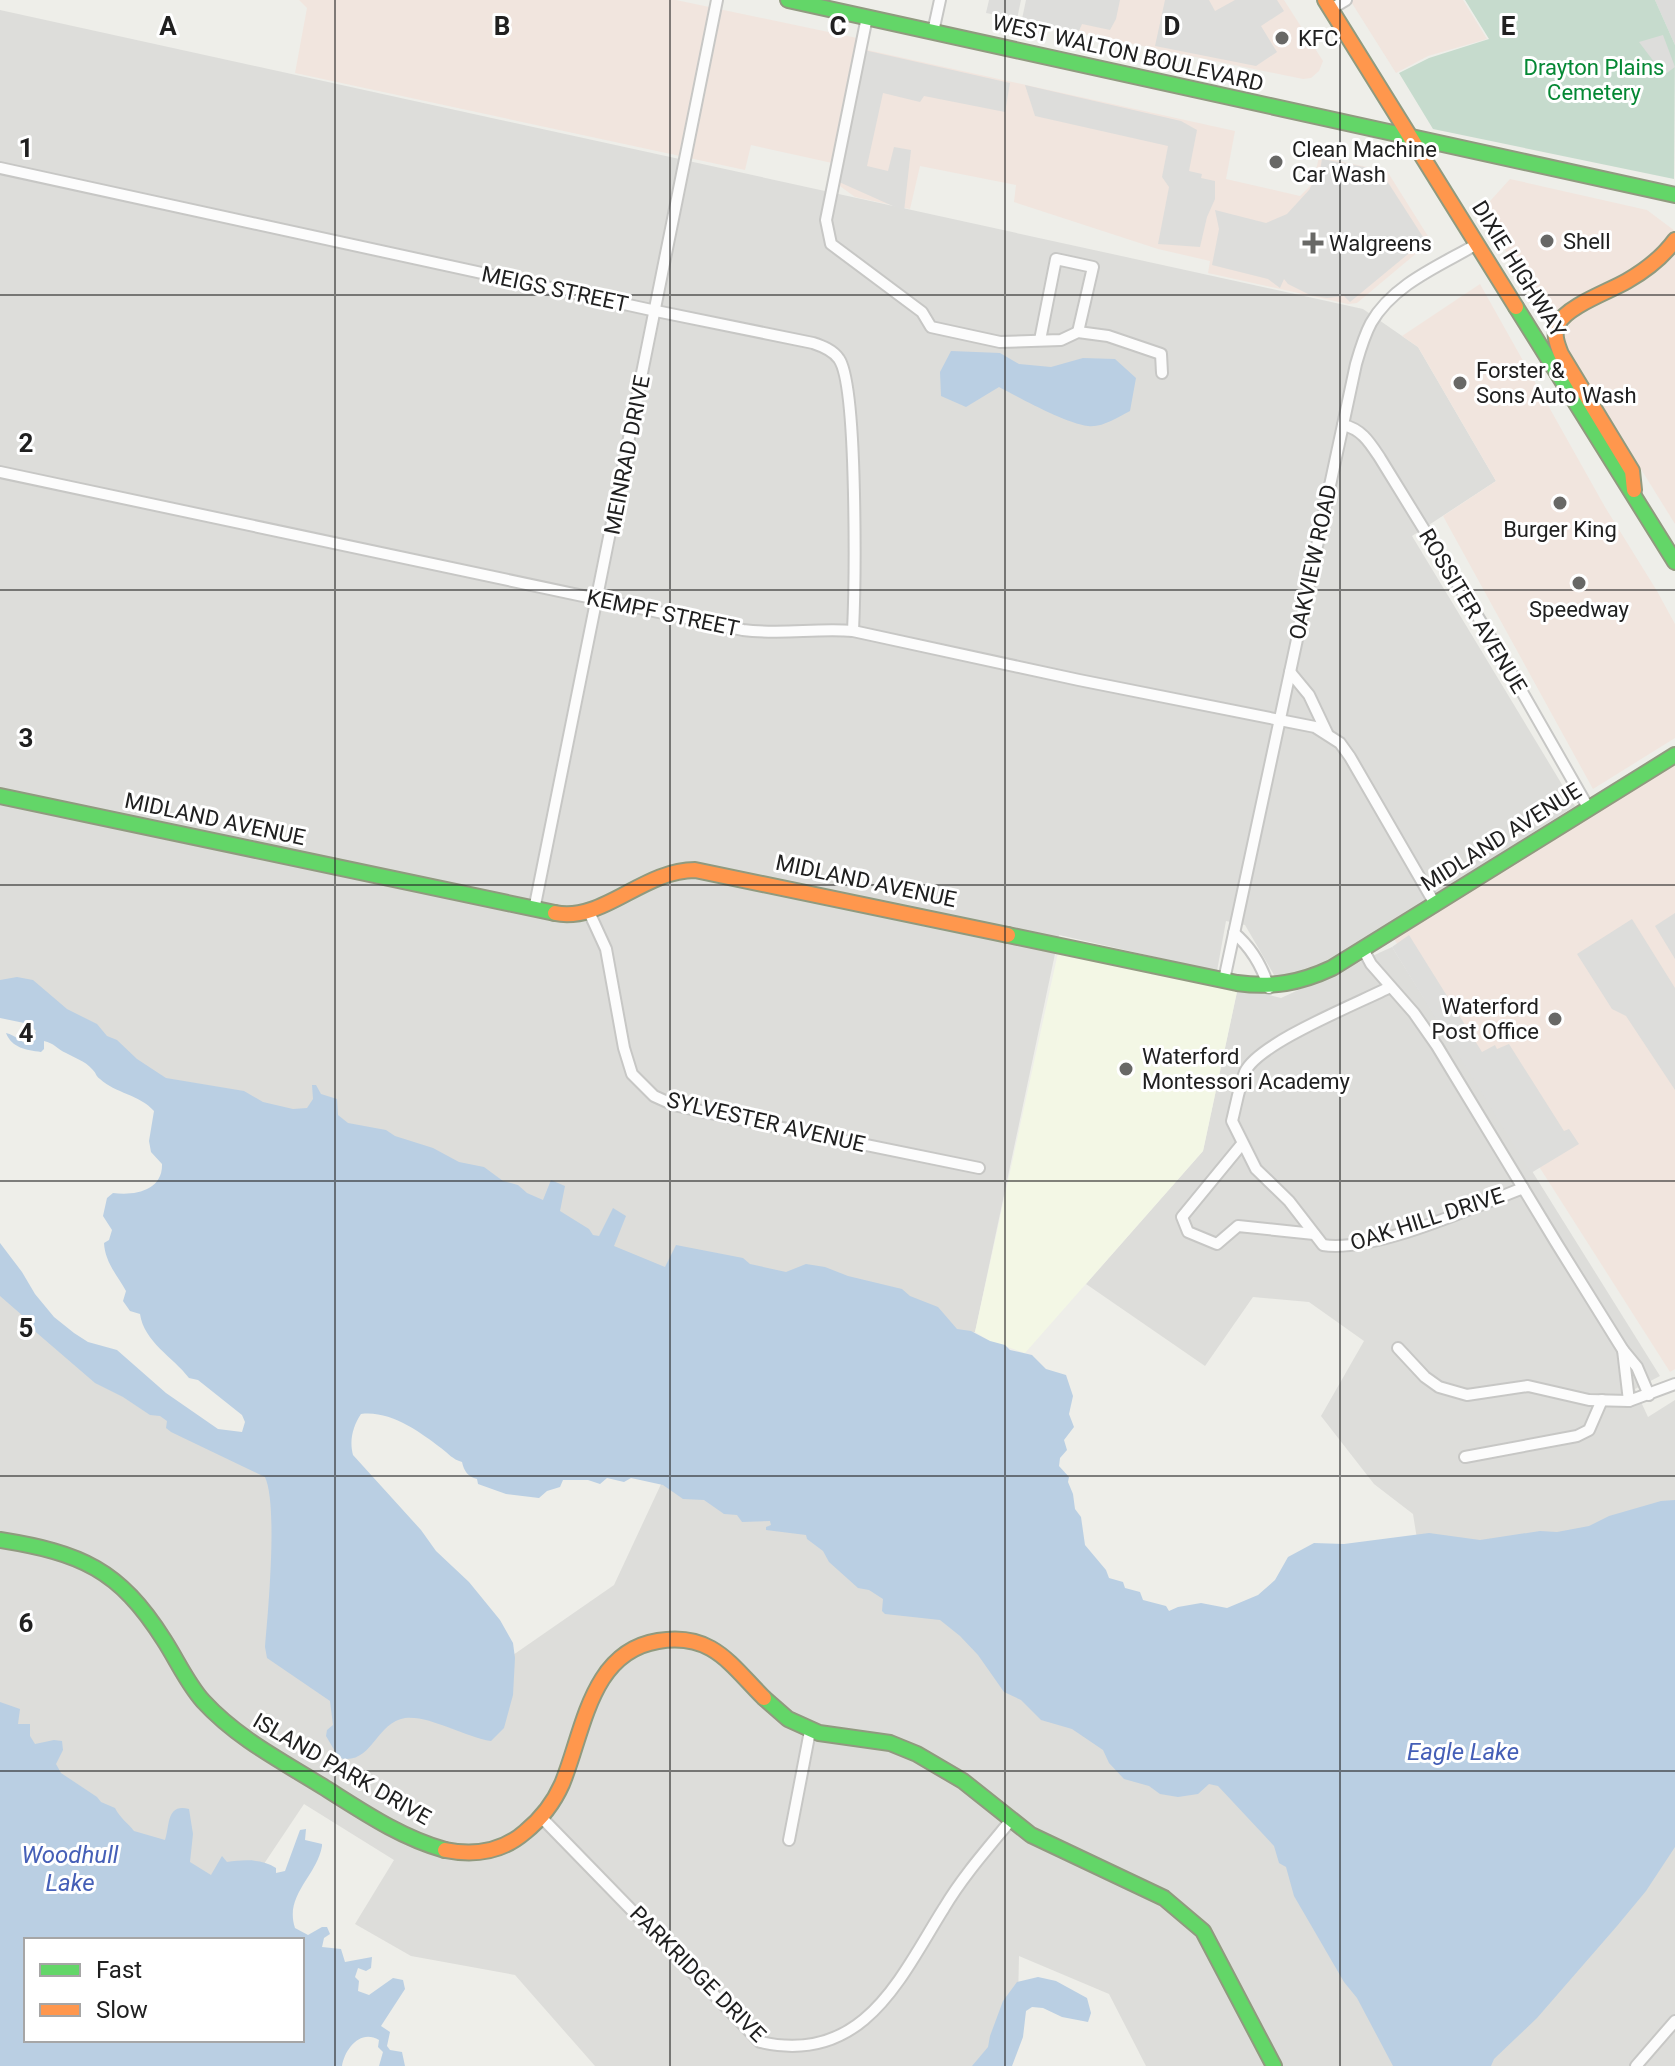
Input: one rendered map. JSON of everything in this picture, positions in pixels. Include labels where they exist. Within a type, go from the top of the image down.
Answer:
[{"type":"street","name":"MEINRAD DRIVE","points":[[534,910],[717,0]]},
{"type":"street","name":"WEST WALTON BOULEVARD","points":[[788,0],[1675,195]]},
{"type":"street","points":[[933,32],[940,0]]},
{"type":"street","points":[[1328,4],[1346,0]]},
{"type":"street","name":"DIXIE HIGHWAY","points":[[1328,4],[1675,562]]},
{"type":"street","points":[[867,17],[826,220],[831,244],[922,312],[931,327],[1000,342],[1061,340],[1078,332],[1108,336],[1161,354],[1162,373]]},
{"type":"street","name":"MEIGS STREET","points":[[0,168],[813,343],[833,352],[840,359],[848,392],[853,495],[853,631]]},
{"type":"street","points":[[1635,496],[1632,471],[1561,354],[1554,339],[1554,330],[1566,314],[1653,265],[1668,252],[1675,240]]},
{"type":"street","name":"OAKVIEW ROAD","points":[[1224,980],[1356,364],[1371,323],[1380,310],[1416,279],[1477,244]]},
{"type":"street","points":[[1040,340],[1056,259],[1093,267],[1078,332]]},
{"type":"street","name":"ROSSITER AVENUE","points":[[1343,425],[1353,427],[1366,437],[1380,458],[1497,648],[1589,809]]},
{"type":"street","name":"KEMPF STREET","points":[[0,472],[743,630],[764,633],[853,631],[1315,727],[1327,733]]},
{"type":"street","points":[[1290,672],[1309,695],[1327,733],[1340,743],[1350,757],[1435,904]]},
{"type":"street","name":"MIDLAND AVENUE","points":[[0,796],[563,915],[589,912],[667,873],[689,870],[712,872],[1269,988],[1306,982],[1675,755]]},
{"type":"street","name":"SYLVESTER AVENUE","points":[[589,912],[606,949],[624,1048],[632,1074],[654,1096],[674,1105],[712,1114],[979,1168]]},
{"type":"street","points":[[1234,933],[1256,956],[1269,988]]},
{"type":"street","points":[[1363,949],[1371,964],[1414,1013],[1437,1046],[1623,1350],[1637,1367],[1649,1395]]},
{"type":"street","points":[[1314,1234],[1289,1201],[1256,1169],[1232,1121],[1246,1069],[1279,1042],[1347,1005],[1390,987]]},
{"type":"street","name":"OAK HILL DRIVE","points":[[1242,1144],[1182,1217],[1188,1232],[1217,1244],[1238,1226],[1314,1234],[1323,1245],[1339,1247],[1381,1238],[1452,1216],[1523,1188]]},
{"type":"street","points":[[1398,1348],[1425,1377],[1439,1387],[1452,1391],[1481,1394],[1528,1386],[1589,1400],[1629,1401],[1673,1385]]},
{"type":"street","points":[[1623,1350],[1629,1401]]},
{"type":"street","points":[[1465,1457],[1577,1436],[1589,1430],[1602,1400]]},
{"type":"street","name":"ISLAND PARK DRIVE","points":[[0,1540],[49,1548],[95,1565],[129,1591],[169,1646],[192,1687],[235,1733],[372,1817],[443,1850],[490,1852],[509,1844],[541,1817],[561,1785],[594,1689],[615,1662],[631,1649],[672,1638],[714,1648],[728,1657],[774,1710],[810,1731],[830,1738],[887,1742],[952,1771],[1027,1833],[1150,1889],[1188,1913],[1210,1943],[1274,2066]]},
{"type":"street","points":[[789,1840],[810,1731]]},
{"type":"street","name":"PARKRIDGE DRIVE","points":[[541,1817],[760,2042],[800,2053],[841,2048],[883,2012],[952,1895],[1011,1820]]},
{"type":"street","points":[[1636,2066],[1675,2021]]},
{"type":"shaded area","points":[[299,0],[676,0],[857,38],[832,163],[751,145],[745,170],[295,73],[307,8]]},
{"type":"shaded area","points":[[989,0],[1021,0],[1017,19],[986,13]]},
{"type":"shaded area","points":[[1026,0],[1120,0],[1110,30],[1082,24],[1079,31],[1022,19]]},
{"type":"shaded area","points":[[1086,0],[1284,0],[1323,61],[1319,71],[1311,78],[1303,79],[1079,33]]},
{"type":"shaded area","points":[[1165,0],[1209,0],[1215,11],[1235,0],[1277,0],[1284,11],[1261,26],[1277,52],[1256,66],[1155,46]]},
{"type":"shaded area","points":[[1350,0],[1463,0],[1487,39],[1428,56],[1396,73]]},
{"type":"shaded area","points":[[1655,0],[1675,0],[1675,45]]},
{"type":"shaded area","points":[[0,10],[1363,309],[1418,347],[1496,481],[1412,536],[1575,806],[1317,970],[1277,980],[1245,925],[1226,921],[1217,971],[1059,935],[975,1332],[691,1422],[1137,1718],[1675,1765],[1675,2066],[1146,2066],[1109,1994],[1019,1956],[1018,2000],[985,2066],[595,2066],[515,1975],[411,1956],[355,1924],[394,1860],[304,1804],[214,1938],[0,1911],[0,1276],[62,1340],[263,1465],[484,1675],[614,1585],[690,1422],[0,987]]},
{"type":"shaded area","points":[[1663,35],[1675,67],[1664,75],[1639,42]]},
{"type":"shaded area","points":[[863,49],[1235,131],[1226,179],[1300,196],[1313,183],[1319,157],[1387,171],[1431,241],[1357,303],[1348,304],[1208,273],[1210,261],[1158,249],[1014,202],[1016,185],[920,166],[910,209],[855,197],[837,184]]},
{"type":"shaded area","points":[[864,50],[1010,83],[1005,112],[924,96],[920,102],[883,93],[867,166],[888,171],[894,147],[911,150],[904,211],[839,182]]},
{"type":"shaded area","points":[[1025,85],[1181,121],[1197,130],[1189,171],[1215,181],[1215,199],[1200,247],[1158,244],[1169,187],[1162,177],[1168,146],[1035,116]]},
{"type":"shaded area","points":[[1322,159],[1380,170],[1425,240],[1350,302],[1344,296],[1327,298],[1310,295],[1284,279],[1280,288],[1268,279],[1212,265],[1219,229],[1215,210],[1266,223],[1287,214],[1309,190],[1320,171]]},
{"type":"shaded area","points":[[1510,179],[1647,210],[1675,231],[1675,524],[1481,211]]},
{"type":"shaded area","points":[[1480,284],[1605,507],[1675,624],[1675,738],[1593,789],[1443,516],[1496,481],[1418,347],[1402,336]]},
{"type":"shaded area","points":[[1675,761],[1675,1369],[1670,1372],[1394,939]]},
{"type":"shaded area","points":[[1675,913],[1675,959],[1655,926]]},
{"type":"shaded area","points":[[1632,919],[1675,988],[1675,1090],[1626,1016],[1612,1009],[1577,954]]},
{"type":"shaded area","points":[[1409,935],[1482,1052],[1495,1045],[1497,1049],[1509,1044],[1564,1131],[1569,1129],[1579,1144],[1531,1173],[1392,947]]},
{"type":"shaded area","points":[[1392,947],[1660,1376],[1635,1389],[1648,1417],[1675,1400],[1675,1536],[1424,1583],[1413,1514],[1374,1484],[1321,1416],[1364,1341],[1309,1302],[1253,1297],[1205,1366],[1086,1284],[1203,1151],[1238,987],[1281,998]]},
{"type":"shaded area","name":"Waterford Montessori Academy","points":[[1059,948],[1238,987],[1203,1151],[1025,1353],[990,1341],[975,1332]]},
{"type":"green space","name":"Drayton Plains Cemetery","points":[[1465,0],[1655,0],[1675,45],[1674,179],[1433,129],[1399,73],[1429,58],[1489,39]]},
{"type":"water","points":[[951,351],[1000,353],[1019,364],[1051,367],[1083,358],[1115,359],[1136,378],[1130,411],[1104,424],[1088,426],[1055,415],[999,387],[966,407],[941,396],[940,372]]},
{"type":"water","name":"Eagle Lake","points":[[17,977],[33,980],[67,1009],[97,1024],[107,1036],[117,1040],[137,1059],[166,1078],[244,1091],[263,1102],[293,1109],[307,1108],[313,1099],[312,1085],[316,1085],[321,1094],[337,1099],[338,1115],[348,1123],[386,1130],[459,1162],[484,1167],[503,1181],[518,1185],[543,1200],[551,1180],[565,1186],[560,1211],[599,1236],[613,1208],[626,1216],[614,1246],[665,1267],[676,1245],[743,1258],[750,1264],[786,1272],[806,1264],[825,1267],[902,1289],[910,1296],[938,1307],[957,1329],[971,1331],[1010,1350],[1032,1355],[1046,1369],[1066,1375],[1073,1396],[1069,1414],[1074,1427],[1064,1440],[1067,1450],[1060,1458],[1059,1466],[1069,1477],[1075,1509],[1081,1517],[1085,1545],[1109,1578],[1123,1582],[1125,1588],[1140,1592],[1143,1600],[1166,1606],[1169,1611],[1201,1603],[1227,1608],[1258,1595],[1275,1580],[1288,1557],[1314,1543],[1344,1544],[1429,1533],[1480,1540],[1540,1531],[1557,1532],[1589,1526],[1609,1516],[1661,1501],[1675,1500],[1675,1847],[1646,1891],[1617,1926],[1537,2018],[1494,2059],[1491,2066],[1393,2066],[1357,1998],[1344,1982],[1294,1896],[1286,1867],[1279,1863],[1274,1846],[1218,1786],[1209,1784],[1198,1794],[1178,1797],[1160,1794],[1149,1786],[1124,1779],[1109,1763],[1103,1750],[1072,1729],[1041,1720],[1021,1700],[1004,1692],[978,1655],[940,1620],[885,1614],[882,1611],[883,1599],[869,1590],[858,1588],[829,1562],[823,1551],[806,1535],[766,1530],[771,1525],[770,1521],[742,1522],[737,1515],[724,1514],[704,1500],[683,1499],[663,1485],[631,1478],[624,1482],[607,1478],[600,1484],[588,1480],[563,1480],[560,1487],[547,1491],[539,1498],[506,1494],[478,1484],[477,1479],[467,1473],[462,1462],[414,1429],[383,1415],[372,1414],[361,1414],[356,1423],[352,1439],[353,1455],[500,1620],[513,1643],[513,1695],[504,1728],[491,1741],[425,1720],[405,1718],[387,1727],[359,1756],[339,1758],[326,1736],[333,1725],[330,1701],[267,1658],[265,1647],[272,1534],[265,1477],[171,1432],[166,1428],[167,1421],[160,1416],[150,1415],[95,1383],[23,1321],[23,1316],[0,1296],[0,1243],[35,1294],[54,1317],[74,1333],[88,1342],[117,1350],[166,1393],[218,1429],[242,1432],[245,1422],[242,1415],[198,1380],[189,1378],[153,1341],[140,1314],[130,1311],[123,1301],[126,1291],[107,1256],[104,1243],[109,1240],[112,1230],[103,1216],[107,1198],[113,1193],[130,1194],[146,1190],[161,1173],[162,1164],[151,1152],[149,1141],[154,1111],[142,1101],[106,1084],[86,1064],[50,1043],[44,1041],[41,1052],[12,1042],[6,1033],[30,1044],[36,1031],[29,1024],[0,1018],[0,980]]},
{"type":"water","name":"Woodhull Lake","points":[[0,1702],[20,1709],[18,1724],[30,1724],[30,1736],[35,1744],[62,1741],[63,1750],[56,1764],[61,1773],[101,1802],[115,1808],[134,1831],[165,1840],[173,1812],[189,1809],[193,1834],[190,1862],[211,1875],[222,1856],[227,1862],[258,1861],[276,1868],[276,1873],[285,1871],[300,1830],[306,1829],[305,1840],[322,1844],[319,1857],[297,1895],[293,1916],[295,1928],[308,1935],[327,1927],[330,1934],[324,1938],[322,1947],[341,1949],[345,1962],[372,1957],[371,1968],[366,1971],[358,1968],[355,1977],[359,1981],[358,1991],[369,1995],[393,1978],[403,1980],[405,1989],[381,2026],[390,2032],[387,2046],[390,2050],[402,2052],[405,2066],[379,2066],[383,2052],[378,2047],[379,2040],[366,2037],[354,2042],[342,2066],[0,2066]]},
{"type":"water","points":[[1038,1977],[1056,1981],[1087,1998],[1091,2013],[1088,2022],[1032,2007],[1026,2011],[1023,2037],[1012,2066],[972,2066],[988,2047],[1003,2001],[1017,1982]]},
{"type":"traffic: fast","points":[[788,0],[1675,195]]},
{"type":"traffic: fast","points":[[1516,307],[1675,562]]},
{"type":"traffic: fast","points":[[1008,935],[1237,983],[1262,985],[1297,981],[1332,968],[1675,755]]},
{"type":"traffic: fast","points":[[0,796],[555,913]]},
{"type":"traffic: fast","points":[[0,1540],[53,1551],[96,1568],[131,1596],[164,1640],[197,1694],[230,1726],[381,1822],[445,1850]]},
{"type":"traffic: fast","points":[[764,1698],[788,1719],[819,1733],[890,1743],[917,1754],[963,1781],[1031,1835],[1164,1898],[1203,1931],[1274,2066]]},
{"type":"traffic: slow","points":[[1325,0],[1516,307]]},
{"type":"traffic: slow","points":[[1634,490],[1632,471],[1561,354],[1556,332],[1558,324],[1570,311],[1641,272],[1675,240]]},
{"type":"traffic: slow","points":[[555,913],[572,914],[589,910],[658,878],[695,870],[1008,935]]},
{"type":"traffic: slow","points":[[445,1850],[467,1853],[488,1851],[516,1839],[536,1822],[562,1784],[584,1718],[604,1677],[617,1661],[635,1648],[677,1639],[706,1646],[730,1663],[764,1698]]},
{"type":"place","name":"KFC","points":[[1282,38]]},
{"type":"place","name":"Clean Machine Car Wash","points":[[1276,162]]},
{"type":"place","name":"Shell","points":[[1547,241]]},
{"type":"place","name":"Walgreens","points":[[1313,243]]},
{"type":"place","name":"Forster & Sons Auto Wash","points":[[1460,383]]},
{"type":"place","name":"Burger King","points":[[1560,503]]},
{"type":"place","name":"Speedway","points":[[1579,583]]},
{"type":"place","name":"Waterford Post Office","points":[[1555,1019]]},
{"type":"place","name":"Waterford Montessori Academy","points":[[1126,1069]]}]
